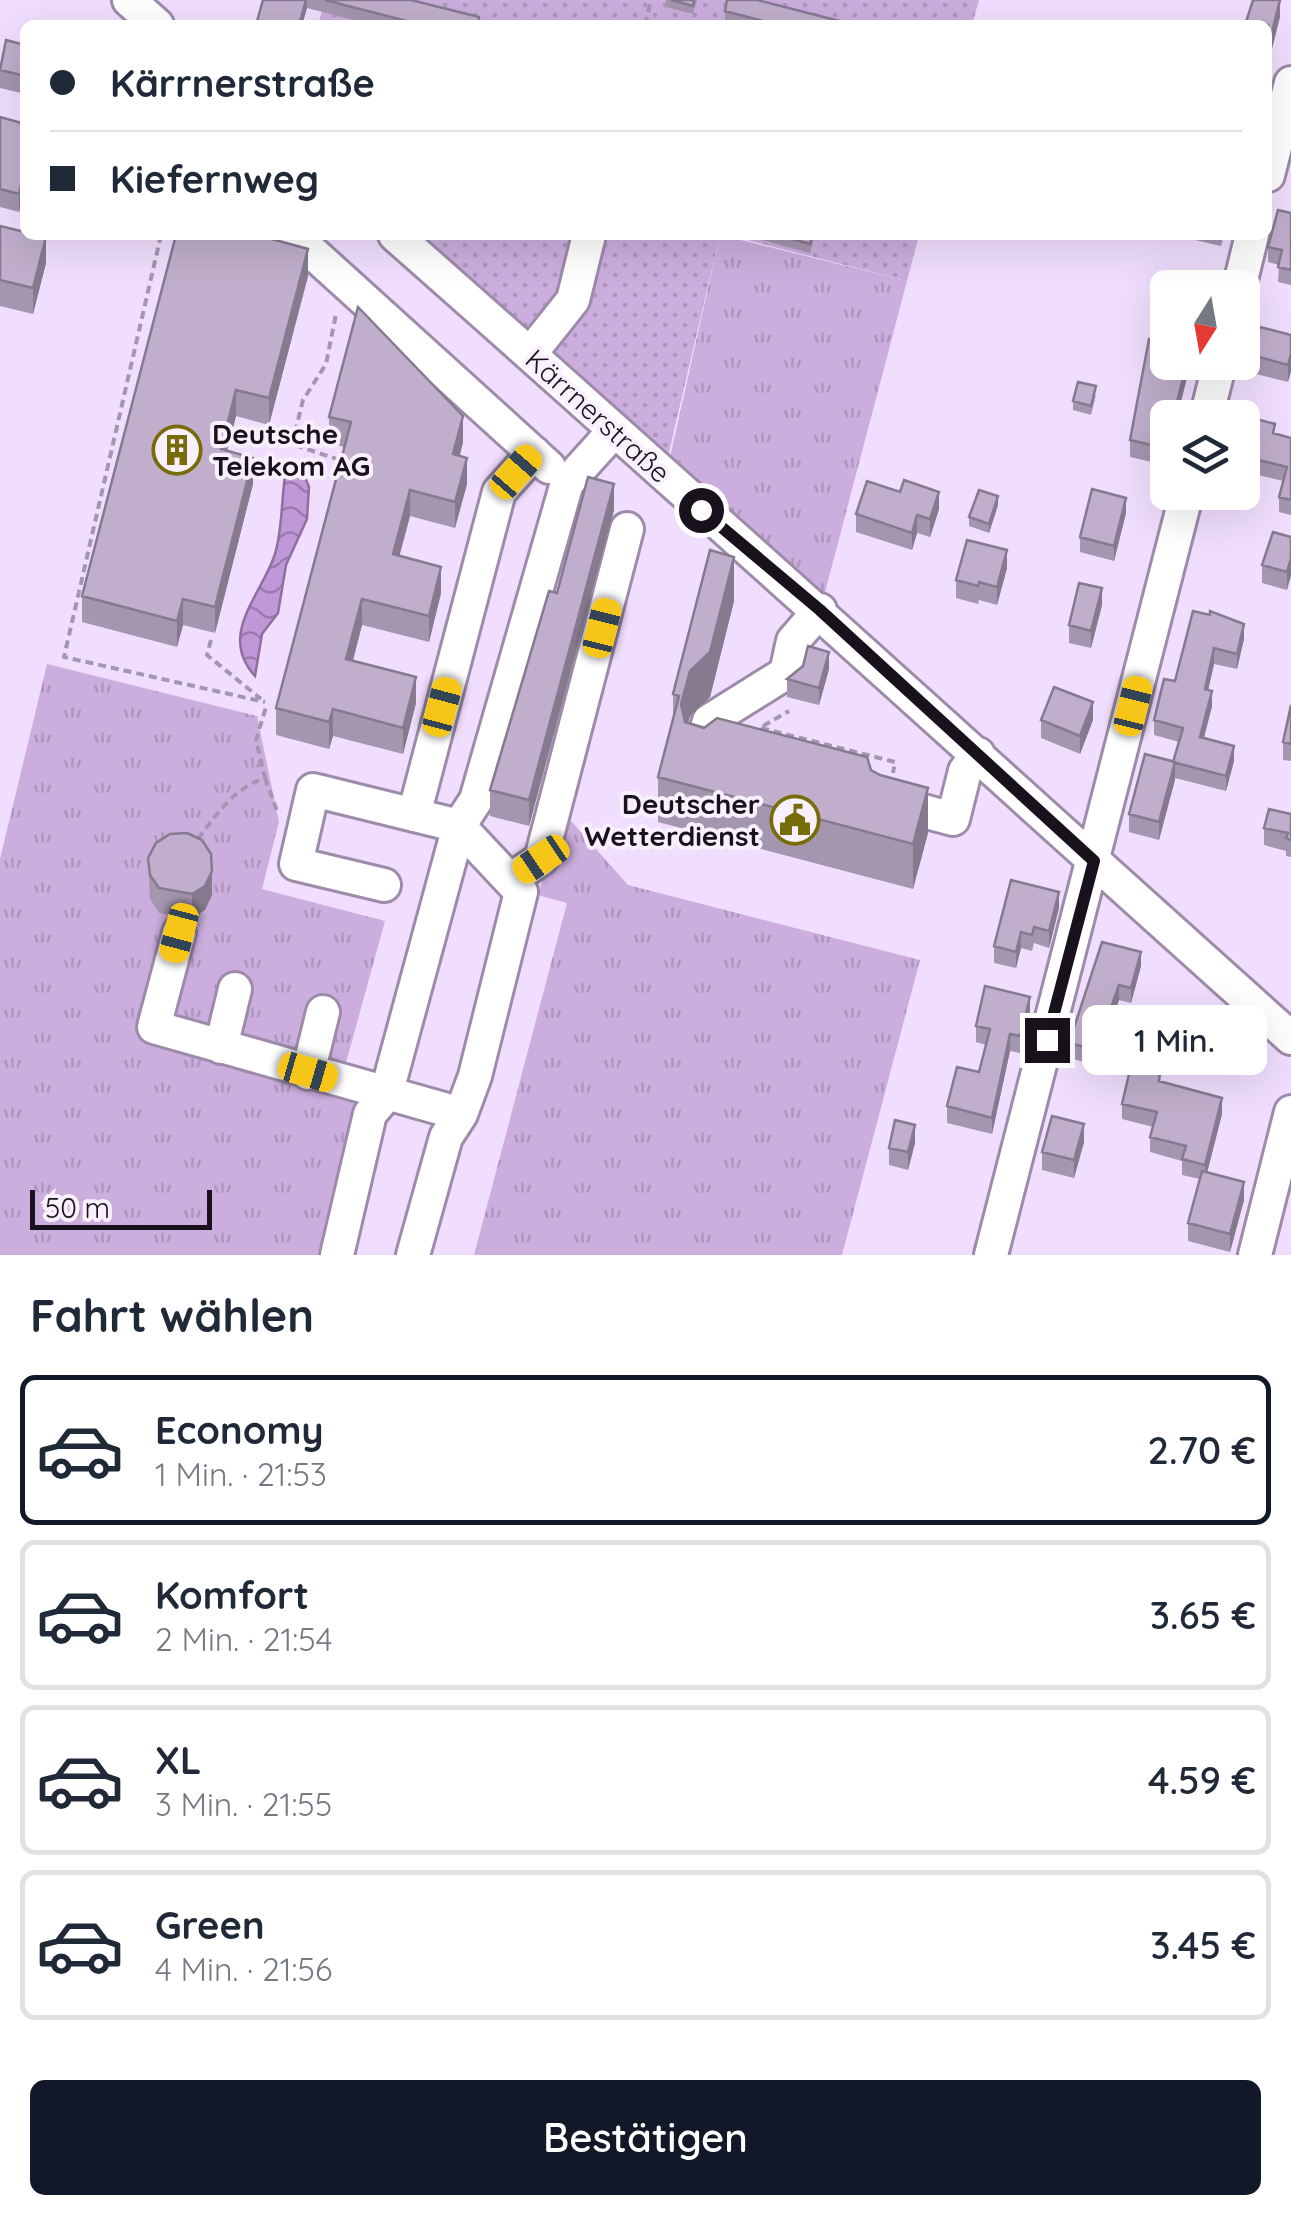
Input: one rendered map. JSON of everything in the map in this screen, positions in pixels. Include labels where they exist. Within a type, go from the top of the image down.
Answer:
[{"type":"street","points":[[129,0],[151,20]]},
{"type":"street","points":[[1272,160],[1291,83]]},
{"type":"street","points":[[299,240],[567,483]]},
{"type":"street","name":"Kärrnerstraße","points":[[401,240],[613,432],[820,610],[1291,1038]]},
{"type":"street","points":[[530,354],[573,300],[588,240]]},
{"type":"street","points":[[1243,270],[1251,240]]},
{"type":"street","points":[[337,1255],[370,1114],[386,1095],[459,826],[476,800],[567,483],[613,432]]},
{"type":"street","points":[[414,814],[499,492],[534,453]]},
{"type":"street","points":[[992,1255],[1182,510]]},
{"type":"street","points":[[510,880],[541,859],[628,528]]},
{"type":"street","points":[[700,754],[709,721],[786,673],[793,641],[820,610]]},
{"type":"street","points":[[886,801],[954,819],[965,771],[978,754]]},
{"type":"street","points":[[384,885],[296,864],[313,790],[459,826],[522,892],[476,1076],[461,1114],[446,1136],[414,1255]]},
{"type":"street","points":[[179,933],[154,1027],[461,1114]]},
{"type":"street","points":[[220,1047],[235,988]]},
{"type":"street","points":[[308,1072],[324,1012]]},
{"type":"street","points":[[1255,1255],[1291,1112]]},
{"type":"path","points":[[160,240],[64,657],[278,706]]},
{"type":"path","points":[[292,445],[303,400],[326,364],[342,279]]},
{"type":"path","points":[[258,433],[343,461]]},
{"type":"path","points":[[211,640],[207,655],[266,703]]},
{"type":"path","points":[[194,844],[224,804],[248,784],[265,778],[256,740],[266,703]]},
{"type":"path","points":[[746,736],[789,711]]},
{"type":"path","points":[[761,728],[895,762],[886,801]]},
{"type":"green space","points":[[325,0],[979,0],[973,20],[319,20]]},
{"type":"green space","points":[[418,240],[719,240],[665,469]]},
{"type":"green space","points":[[719,240],[740,240],[907,281],[824,596],[668,466]]},
{"type":"green space","points":[[747,240],[918,240],[907,281]]},
{"type":"green space","points":[[47,664],[257,716],[279,822],[262,889],[385,921],[341,1081],[358,1095],[318,1255],[0,1255],[0,859]]},
{"type":"green space","points":[[564,813],[628,885],[920,960],[842,1255],[474,1255],[567,903],[538,895]]},
{"type":"water","points":[[300,465],[309,487],[307,519],[286,565],[278,613],[262,634],[255,676],[244,660],[241,630],[275,554],[286,470]]},
{"type":"building","points":[[263,0],[306,0],[300,20],[257,20]]},
{"type":"building","points":[[325,0],[411,0],[479,17],[403,20]]},
{"type":"building","points":[[671,0],[694,0],[693,6]]},
{"type":"building","points":[[727,0],[757,0],[835,20],[759,20],[725,11]]},
{"type":"building","points":[[1253,0],[1280,0],[1272,32],[1272,20],[1247,20]]},
{"type":"building","points":[[6,40],[20,44],[20,75],[0,70]]},
{"type":"building","points":[[0,117],[20,123],[20,190],[19,194],[0,189]]},
{"type":"building","points":[[1278,210],[1291,213],[1291,270],[1278,267],[1282,250],[1268,247]]},
{"type":"building","points":[[0,226],[20,231],[20,240],[45,240],[33,288],[0,280]]},
{"type":"building","name":"Deutsche Telekom AG","points":[[175,240],[275,240],[308,249],[269,398],[236,390],[221,449],[253,458],[215,607],[183,599],[177,621],[82,596]]},
{"type":"building","points":[[358,307],[463,416],[453,454],[467,458],[455,502],[410,490],[393,554],[441,567],[429,616],[362,599],[346,659],[416,677],[403,728],[333,709],[329,722],[276,708],[351,422],[329,417]]},
{"type":"building","points":[[1260,327],[1291,335],[1288,365],[1260,357]]},
{"type":"building","points":[[1149,339],[1150,380],[1182,380],[1178,400],[1150,400],[1150,445],[1130,440]]},
{"type":"building","points":[[1078,382],[1096,386],[1091,406],[1073,401]]},
{"type":"building","points":[[1260,420],[1275,424],[1273,433],[1291,438],[1291,500],[1279,497],[1287,467],[1260,460]]},
{"type":"building","points":[[588,477],[614,484],[529,800],[490,790],[549,591],[557,593]]},
{"type":"building","points":[[904,480],[939,492],[930,519],[917,515],[912,533],[856,514],[867,481],[900,492]]},
{"type":"building","points":[[1092,489],[1126,498],[1114,546],[1080,537]]},
{"type":"building","points":[[979,490],[998,496],[989,524],[969,517]]},
{"type":"building","points":[[1273,532],[1291,537],[1287,572],[1262,565]]},
{"type":"building","points":[[967,540],[1007,550],[997,587],[956,580]]},
{"type":"building","points":[[710,550],[734,557],[710,652],[690,671],[681,704],[685,722],[704,728],[717,718],[867,757],[871,770],[880,775],[928,788],[913,844],[658,777],[679,696],[673,694]]},
{"type":"building","points":[[1079,583],[1102,588],[1091,631],[1069,625]]},
{"type":"building","points":[[1193,611],[1210,615],[1210,611],[1244,624],[1237,654],[1214,648],[1205,689],[1212,691],[1200,737],[1234,746],[1226,776],[1173,762],[1183,728],[1154,720],[1164,679],[1175,681]]},
{"type":"building","points":[[808,646],[829,652],[819,688],[787,679],[803,666]]},
{"type":"building","points":[[1054,687],[1093,702],[1080,736],[1041,720]]},
{"type":"building","points":[[1291,705],[1291,744],[1283,742]]},
{"type":"building","points":[[1145,754],[1175,762],[1159,822],[1129,814]]},
{"type":"building","points":[[1269,809],[1291,814],[1291,840],[1286,838],[1288,833],[1264,828]]},
{"type":"building","points":[[187,833],[202,840],[211,854],[212,871],[205,886],[192,894],[159,888],[150,875],[148,858],[156,843],[170,834]]},
{"type":"building","points":[[1011,880],[1059,892],[1049,931],[1034,927],[1032,935],[1021,932],[1016,952],[994,946]]},
{"type":"building","points":[[1102,942],[1141,952],[1131,988],[1119,985],[1096,1050],[1069,1043]]},
{"type":"building","points":[[985,986],[1030,997],[1020,1036],[1010,1034],[992,1118],[947,1106],[957,1067],[979,1072],[990,1029],[976,1026]]},
{"type":"building","points":[[1136,1044],[1162,1051],[1159,1081],[1222,1098],[1205,1165],[1182,1159],[1186,1146],[1150,1137],[1157,1112],[1122,1104]]},
{"type":"building","points":[[1052,1116],[1084,1124],[1074,1160],[1042,1152]]},
{"type":"building","points":[[895,1120],[915,1125],[908,1152],[889,1148]]},
{"type":"building","points":[[1202,1171],[1244,1182],[1230,1234],[1188,1223]]},
{"type":"place","name":"Deutsche Telekom AG","points":[[177,450]]},
{"type":"place","name":"Deutscher Wetterdienst","points":[[795,820]]},
{"type":"route","points":[[701,510],[820,610],[1094,861],[1047,1040]]}]
